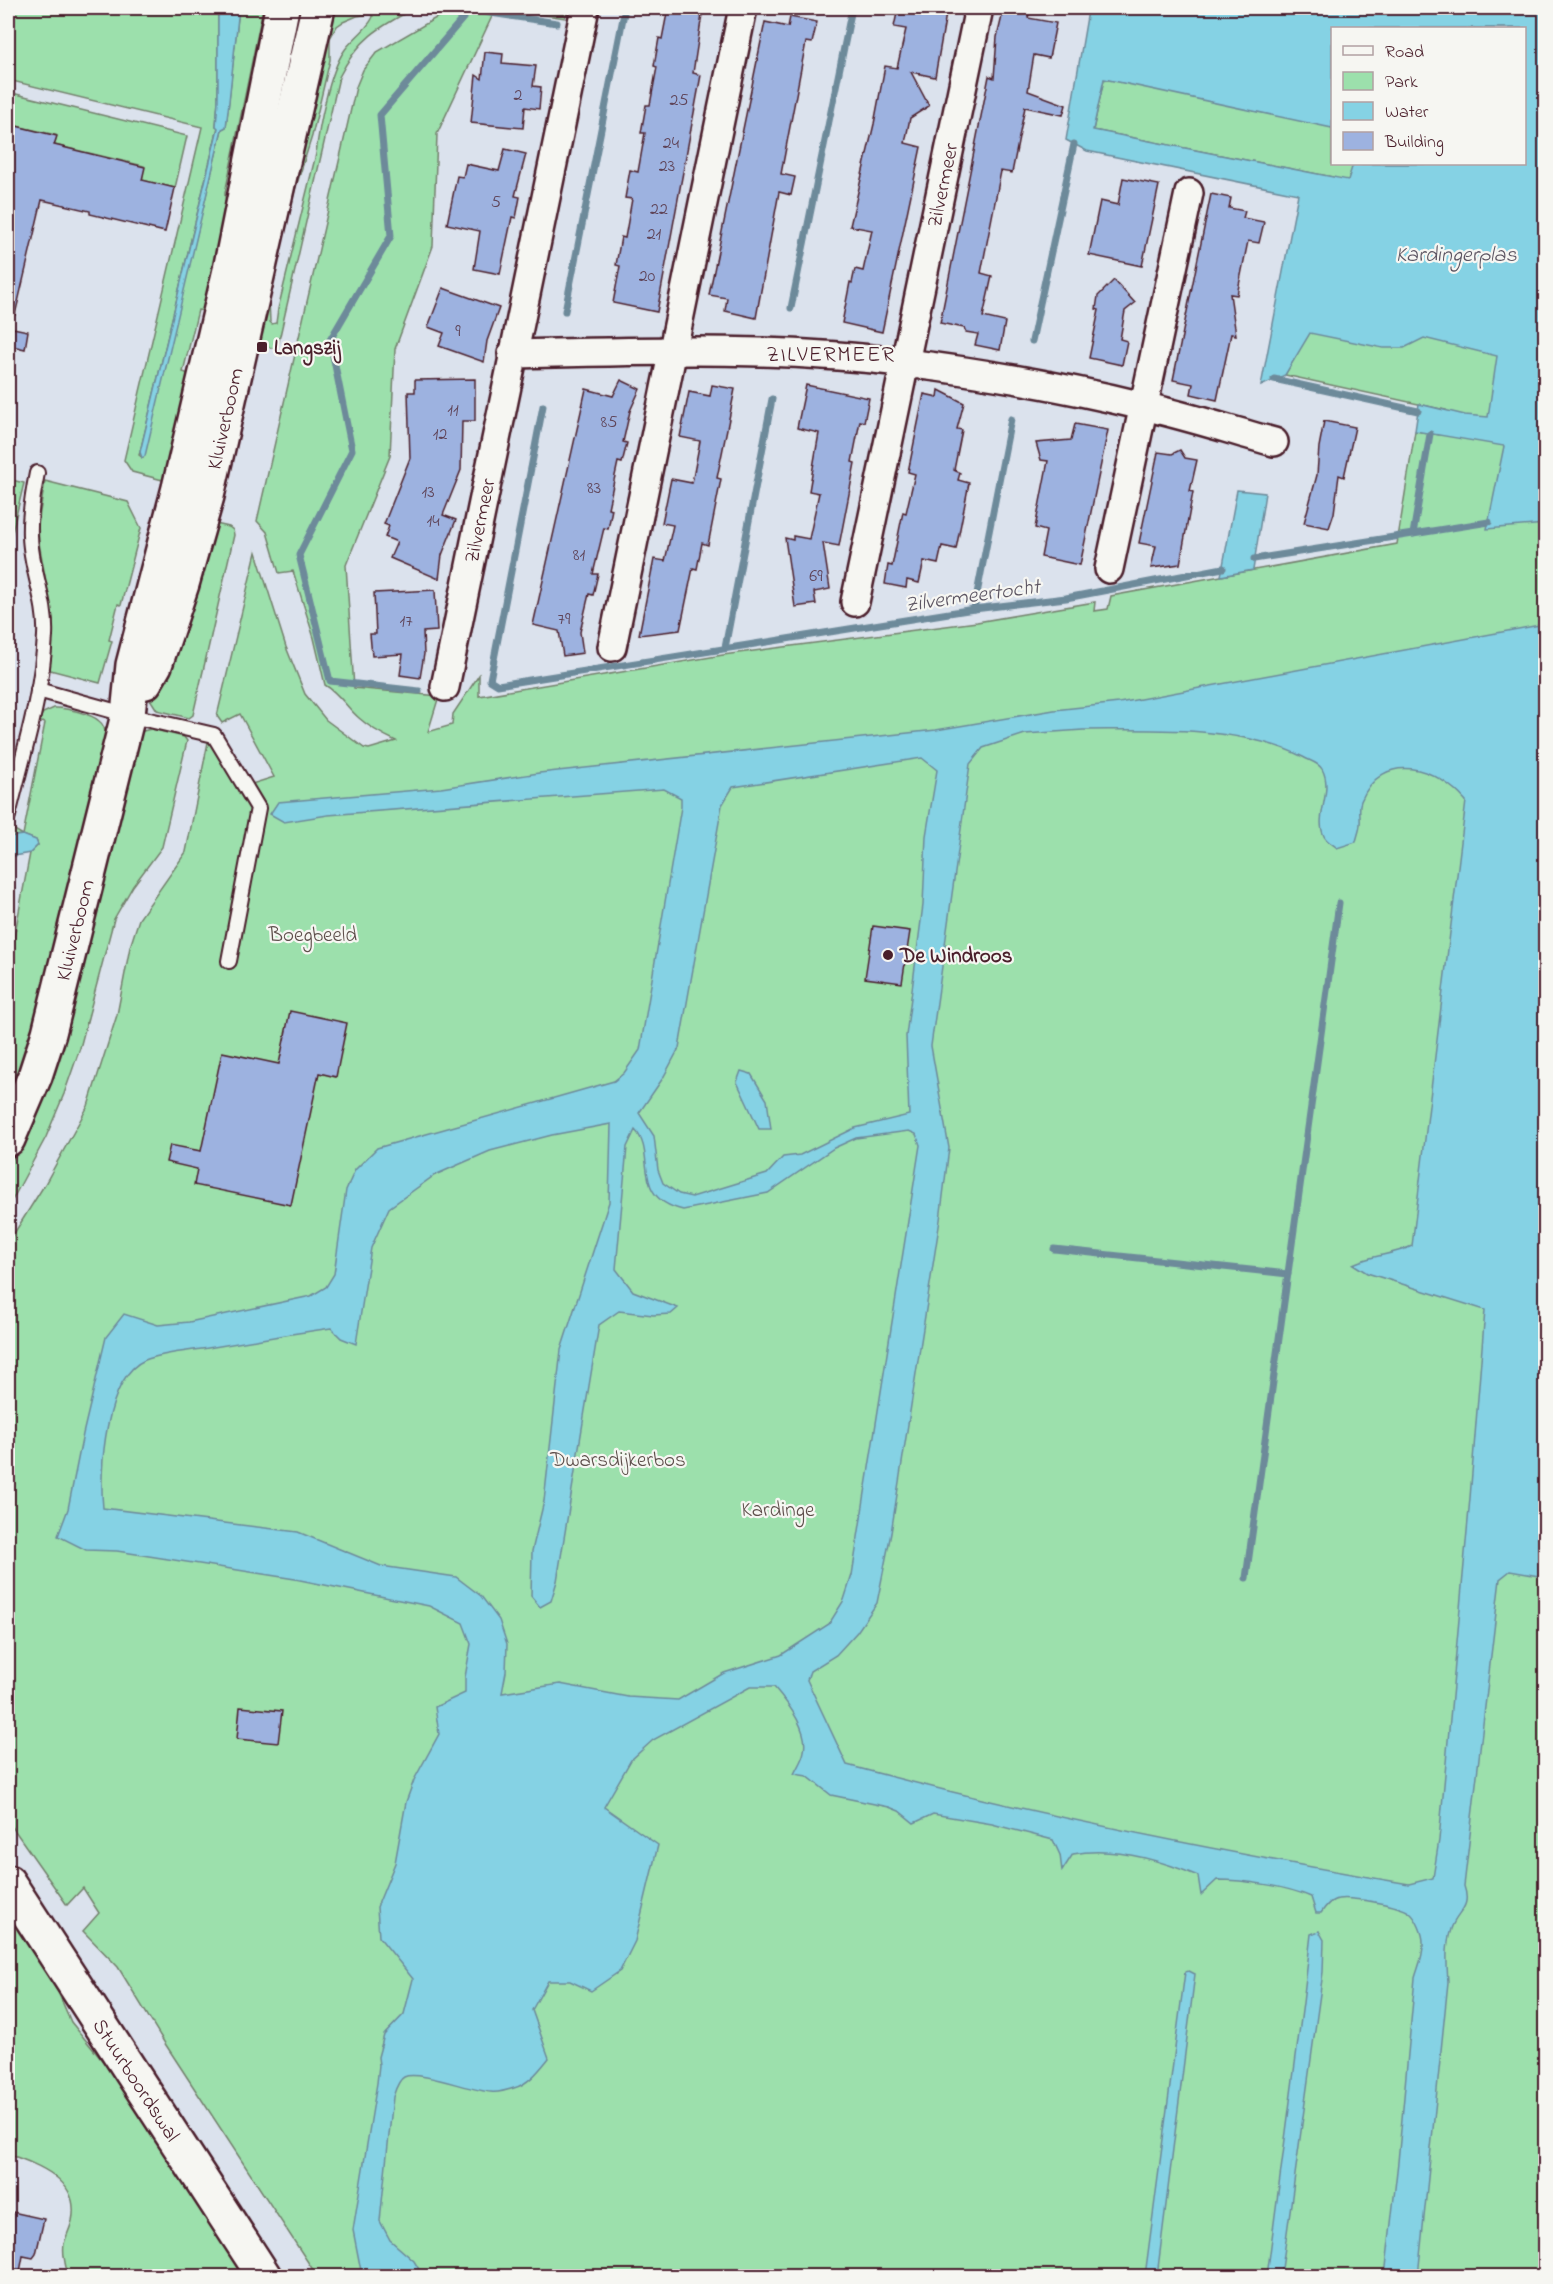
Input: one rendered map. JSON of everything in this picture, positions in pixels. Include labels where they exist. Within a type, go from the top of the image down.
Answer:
[{"type":"main road","name":"Kluiverboom","points":[[8,1139],[35,1076],[49,1033],[128,715],[132,665],[179,488],[231,270],[282,8]]},
{"type":"main road","name":"Kluiverboom","points":[[128,715],[154,665],[182,584],[207,496],[318,8]]},
{"type":"main road","name":"Stuurboordswal","points":[[8,1882],[264,2277]]},
{"type":"street","name":"Zilvermeer","points":[[445,687],[585,8]]},
{"type":"street","points":[[612,646],[743,8]]},
{"type":"street","name":"Zilvermeer","points":[[855,602],[979,8]]},
{"type":"street","points":[[1109,570],[1189,193]]},
{"type":"street","points":[[512,354],[674,350],[843,357],[906,363],[1021,380],[1143,406],[1274,442]]},
{"type":"lane","points":[[8,816],[38,690],[45,645],[46,611],[30,537],[32,499],[38,472]]},
{"type":"lane","points":[[38,690],[128,715],[214,735],[258,808],[229,961]]},
{"type":"green space","points":[[8,8],[218,8],[216,126],[218,127],[139,455],[143,458],[222,129],[226,127],[239,8],[263,8],[225,193],[226,254],[205,311],[198,310],[183,372],[189,374],[174,483],[132,472],[124,460],[202,127],[8,80]]},
{"type":"green space","points":[[325,8],[415,8],[380,28],[362,43],[339,77],[277,349],[259,345],[261,305]],"holes":[[[370,14],[373,16],[369,24],[344,51],[334,73],[276,323],[272,324],[269,299],[330,60],[330,38],[337,26],[343,22],[357,16]]]},
{"type":"green space","name":"Kardinge","points":[[453,8],[496,8],[437,134],[433,246],[395,349],[390,456],[346,565],[354,688],[439,696],[428,732],[452,725],[453,714],[479,675],[479,696],[723,655],[977,622],[1095,602],[1094,611],[1108,609],[1111,596],[1397,544],[1415,431],[1440,435],[1446,410],[1285,375],[1298,352],[1333,177],[1093,130],[1104,79],[1108,80],[1117,8],[1545,8],[1545,2276],[317,2276],[164,2042],[118,1967],[83,1931],[99,1913],[83,1888],[67,1905],[8,1821],[8,1243],[45,1184],[88,1106],[117,1015],[130,947],[139,919],[186,852],[208,742],[222,753],[242,787],[274,777],[240,714],[222,723],[217,716],[256,552],[286,647],[305,694],[326,720],[364,748],[369,749],[396,741],[363,722],[335,692],[325,685],[314,638],[293,571],[279,573],[267,532],[257,521],[356,87],[363,70],[377,52]]},
{"type":"green space","points":[[496,8],[567,8],[565,18]]},
{"type":"green space","points":[[8,92],[187,136],[175,188],[142,180],[144,166],[55,145],[56,135],[8,124]]},
{"type":"green space","points":[[8,479],[24,483],[8,549]]},
{"type":"green space","points":[[45,481],[128,502],[141,528],[121,605],[118,604],[109,640],[112,641],[100,683],[50,670],[53,620],[39,543],[38,524]]},
{"type":"green space","points":[[207,522],[229,527],[233,530],[234,535],[193,715],[189,718],[157,710],[150,699]]},
{"type":"green space","points":[[54,708],[78,712],[95,718],[102,724],[106,738],[33,1035],[8,1103],[8,970],[30,853],[38,845],[36,840],[23,835],[45,723],[38,721],[43,713]]},
{"type":"green space","points":[[151,729],[184,737],[187,741],[162,847],[133,886],[114,919],[80,1048],[64,1094],[46,1137],[8,1208],[8,1168],[29,1126],[138,737],[143,731]]},
{"type":"green space","points":[[8,826],[23,835],[8,837]]},
{"type":"green space","points":[[8,1911],[52,1978],[71,2022],[114,2075],[246,2276],[68,2276],[64,2248],[72,2221],[73,2207],[70,2195],[55,2176],[32,2163],[8,2154]]},
{"type":"water","points":[[218,8],[239,8],[226,127],[222,129],[145,456],[142,458],[140,452],[218,128],[216,126]]},
{"type":"water","name":"Kardingerplas","points":[[1077,8],[1545,8],[1545,524],[1487,529],[1504,446],[1415,431],[1419,404],[1465,415],[1488,417],[1497,356],[1424,338],[1404,348],[1383,348],[1310,333],[1285,375],[1261,386],[1298,194],[1087,151],[1066,140],[1088,11]]},
{"type":"water","points":[[1237,490],[1265,493],[1253,570],[1221,576]]},
{"type":"water","points":[[1545,624],[1545,1577],[1510,1571],[1500,1579],[1464,1886],[1466,1900],[1451,1929],[1448,1942],[1448,1982],[1418,2276],[1385,2276],[1415,1978],[1423,1947],[1421,1931],[1410,1913],[1364,1900],[1338,1899],[1326,1906],[1321,1913],[1316,1913],[1311,1897],[1265,1884],[1240,1881],[1217,1880],[1201,1895],[1198,1876],[1153,1860],[1121,1853],[1073,1854],[1062,1871],[1060,1855],[1053,1840],[992,1824],[933,1814],[914,1823],[899,1811],[889,1807],[831,1795],[807,1776],[794,1774],[802,1757],[805,1743],[800,1725],[785,1700],[774,1687],[750,1687],[653,1740],[631,1760],[604,1807],[658,1845],[635,1941],[620,1971],[591,1991],[570,1981],[548,1981],[532,2010],[549,2058],[538,2071],[519,2086],[497,2092],[482,2091],[421,2076],[404,2077],[400,2081],[393,2097],[380,2221],[390,2240],[414,2261],[423,2276],[362,2276],[353,2230],[377,2083],[378,2057],[384,2035],[404,2014],[413,1979],[379,1937],[377,1907],[395,1863],[406,1802],[414,1780],[439,1734],[435,1707],[465,1693],[465,1677],[471,1644],[463,1623],[429,1606],[295,1579],[117,1551],[86,1550],[58,1536],[68,1509],[106,1337],[124,1314],[158,1325],[189,1322],[311,1296],[326,1287],[334,1274],[346,1190],[355,1170],[377,1148],[614,1081],[624,1073],[640,1050],[681,798],[664,789],[328,815],[284,822],[270,814],[278,802],[441,788],[539,773],[936,730],[1054,710],[1119,703]],"holes":[[[1083,730],[1167,730],[1224,734],[1279,747],[1314,762],[1322,769],[1326,786],[1322,828],[1325,838],[1337,848],[1356,842],[1360,826],[1361,801],[1371,785],[1383,774],[1396,769],[1426,772],[1454,789],[1466,801],[1412,1246],[1353,1264],[1367,1273],[1485,1310],[1439,1840],[1433,1878],[1409,1884],[1267,1859],[1056,1816],[847,1765],[807,1680],[810,1671],[836,1655],[857,1632],[877,1603],[891,1533],[940,1220],[949,1148],[931,1046],[970,764],[983,748],[1025,734]],[[922,758],[937,770],[926,836],[923,905],[906,1036],[909,1115],[855,1128],[800,1155],[783,1157],[767,1174],[692,1197],[679,1194],[663,1183],[658,1170],[654,1136],[639,1113],[663,1078],[679,1048],[722,805],[733,787]],[[611,1124],[609,1202],[561,1350],[544,1501],[532,1551],[531,1596],[540,1607],[551,1601],[557,1581],[599,1325],[619,1311],[653,1315],[671,1314],[678,1308],[633,1291],[616,1269],[627,1147],[635,1130],[641,1140],[647,1174],[656,1196],[667,1204],[683,1210],[768,1193],[834,1148],[856,1138],[909,1131],[916,1134],[920,1145],[852,1575],[844,1600],[829,1624],[781,1655],[724,1673],[678,1700],[628,1697],[560,1684],[502,1693],[506,1672],[507,1644],[499,1620],[481,1596],[456,1577],[381,1566],[298,1532],[103,1508],[102,1472],[108,1427],[121,1385],[132,1370],[145,1360],[159,1356],[331,1328],[341,1338],[356,1344],[371,1248],[389,1208],[435,1175],[490,1151],[552,1135]]]},
{"type":"water","points":[[23,835],[36,840],[38,845],[30,853],[8,857],[8,837]]},
{"type":"water","points":[[741,1071],[751,1074],[767,1100],[771,1129],[759,1129],[737,1082]]},
{"type":"water","points":[[1319,1931],[1324,1940],[1323,1972],[1281,2276],[1267,2276],[1311,1934]]},
{"type":"water","points":[[1185,1972],[1195,1974],[1157,2276],[1145,2276]]},
{"type":"building","points":[[668,8],[703,8],[693,73],[701,75],[657,312],[613,303],[620,266],[616,265],[621,237],[625,238],[632,199],[625,198],[630,170],[638,172],[645,133],[641,133],[646,105],[650,105],[657,67],[654,66],[659,38],[662,39]]},
{"type":"building","points":[[898,8],[947,8],[935,77],[911,72],[929,106],[910,118],[905,143],[921,147],[882,332],[842,323],[850,282],[852,283],[855,269],[863,271],[872,230],[850,226],[885,66],[897,68],[906,29],[894,27]]},
{"type":"building","points":[[1004,8],[1030,10],[1028,18],[1056,23],[1049,58],[1034,55],[1028,91],[1066,105],[1063,115],[1025,107],[1012,173],[1001,171],[981,273],[992,276],[983,317],[1005,322],[1000,350],[975,345],[978,334],[966,332],[964,328],[940,323],[989,76],[994,78],[997,37]]},
{"type":"building","points":[[790,17],[817,22],[812,43],[806,42],[781,174],[795,177],[791,195],[779,192],[756,318],[725,311],[727,298],[709,295],[765,22],[788,27]]},
{"type":"building","points":[[485,52],[503,54],[502,63],[536,66],[533,86],[541,87],[539,109],[525,107],[523,128],[471,123],[476,75],[482,79]]},
{"type":"building","points":[[8,124],[57,136],[54,145],[145,167],[142,180],[175,188],[165,232],[42,200],[15,315],[8,314]]},
{"type":"building","points":[[505,149],[526,154],[515,196],[520,197],[516,218],[512,217],[500,274],[474,269],[480,231],[447,224],[457,176],[463,177],[466,164],[499,171]]},
{"type":"building","points":[[1123,178],[1159,185],[1142,266],[1089,255],[1100,201],[1118,205]]},
{"type":"building","points":[[1211,194],[1231,198],[1229,208],[1245,211],[1243,218],[1264,222],[1259,243],[1248,241],[1237,295],[1230,294],[1236,335],[1231,334],[1217,400],[1191,394],[1193,384],[1173,380]]},
{"type":"building","points":[[1114,280],[1135,303],[1125,311],[1120,339],[1127,341],[1122,365],[1089,358],[1099,310],[1096,309],[1098,296]]},
{"type":"building","points":[[443,288],[499,308],[487,341],[484,362],[439,346],[444,333],[428,327]]},
{"type":"building","points":[[8,327],[28,331],[25,349],[8,345]]},
{"type":"building","points":[[475,379],[475,421],[462,421],[461,470],[443,515],[456,520],[442,555],[439,579],[390,558],[397,542],[385,537],[389,526],[384,524],[410,458],[408,392],[415,392],[415,380]]},
{"type":"building","points":[[621,380],[640,389],[630,411],[623,442],[627,443],[622,463],[618,462],[608,508],[612,509],[608,529],[604,528],[593,574],[598,574],[593,595],[589,594],[580,632],[583,653],[563,656],[559,631],[533,625],[586,389],[613,396]]},
{"type":"building","points":[[712,385],[735,389],[717,478],[721,479],[708,545],[702,543],[697,569],[693,568],[680,630],[639,635],[654,559],[665,561],[673,525],[662,523],[671,479],[692,483],[700,441],[680,437],[689,392],[710,396]]},
{"type":"building","points":[[806,385],[869,398],[864,422],[860,421],[852,462],[855,463],[839,546],[823,543],[830,589],[814,592],[816,604],[795,607],[785,538],[793,540],[793,536],[809,539],[819,493],[809,491],[819,433],[797,428]]},
{"type":"building","points":[[939,390],[964,403],[957,429],[962,430],[954,470],[960,473],[958,480],[969,483],[956,549],[942,546],[938,564],[924,561],[919,583],[907,580],[906,588],[885,584],[888,565],[892,566],[903,512],[906,513],[915,474],[908,472],[924,394],[938,397]]},
{"type":"building","points":[[1324,421],[1355,427],[1344,477],[1339,475],[1334,513],[1329,528],[1304,523],[1317,475]]},
{"type":"building","points":[[1075,424],[1108,430],[1080,565],[1041,557],[1046,531],[1035,528],[1048,461],[1041,460],[1036,443],[1071,440]]},
{"type":"building","points":[[1180,450],[1185,458],[1197,460],[1190,491],[1193,492],[1180,564],[1151,568],[1156,546],[1139,543],[1158,452],[1172,454]]},
{"type":"building","points":[[435,590],[437,631],[423,632],[424,654],[420,678],[400,675],[403,654],[372,656],[370,634],[376,634],[374,593]]},
{"type":"building","name":"De Windroos","points":[[873,926],[910,931],[902,983],[865,978]]},
{"type":"building","points":[[290,1011],[347,1023],[336,1077],[319,1073],[291,1205],[194,1185],[197,1169],[166,1162],[170,1145],[201,1151],[222,1052],[279,1064]]},
{"type":"building","points":[[240,1707],[282,1711],[278,1743],[237,1739]]},
{"type":"building","points":[[8,2211],[44,2219],[36,2254],[33,2258],[23,2256],[19,2277],[8,2277]]},
{"type":"waterway","points":[[565,311],[625,8]]},
{"type":"waterway","points":[[791,308],[852,8]]},
{"type":"waterway","points":[[419,691],[330,681],[299,555],[352,450],[330,340],[391,236],[380,115],[470,10],[557,23]]},
{"type":"waterway","points":[[1032,341],[1074,144]]},
{"type":"waterway","points":[[1274,379],[1418,411]]},
{"type":"waterway","points":[[725,648],[772,399]]},
{"type":"waterway","points":[[543,406],[490,680],[498,685],[974,609],[1066,598],[1223,568]]},
{"type":"waterway","points":[[974,609],[1011,419]]},
{"type":"waterway","points":[[1413,534],[1430,434]]},
{"type":"waterway","name":"Zilvermeertocht","points":[[1254,559],[1489,522]]},
{"type":"waterway","points":[[1246,1578],[1339,903]]},
{"type":"waterway","points":[[1054,1249],[1288,1274]]},
{"type":"place","name":"Langszij","points":[[262,347]]},
{"type":"place","name":"De Windroos","points":[[888,955]]},
{"type":"district","name":"ZILVERMEER","points":[[831,353]]},
{"type":"park label","name":"Boegbeeld","points":[[313,934]]},
{"type":"park label","name":"Dwarsdijkerbos","points":[[618,1459]]}]
